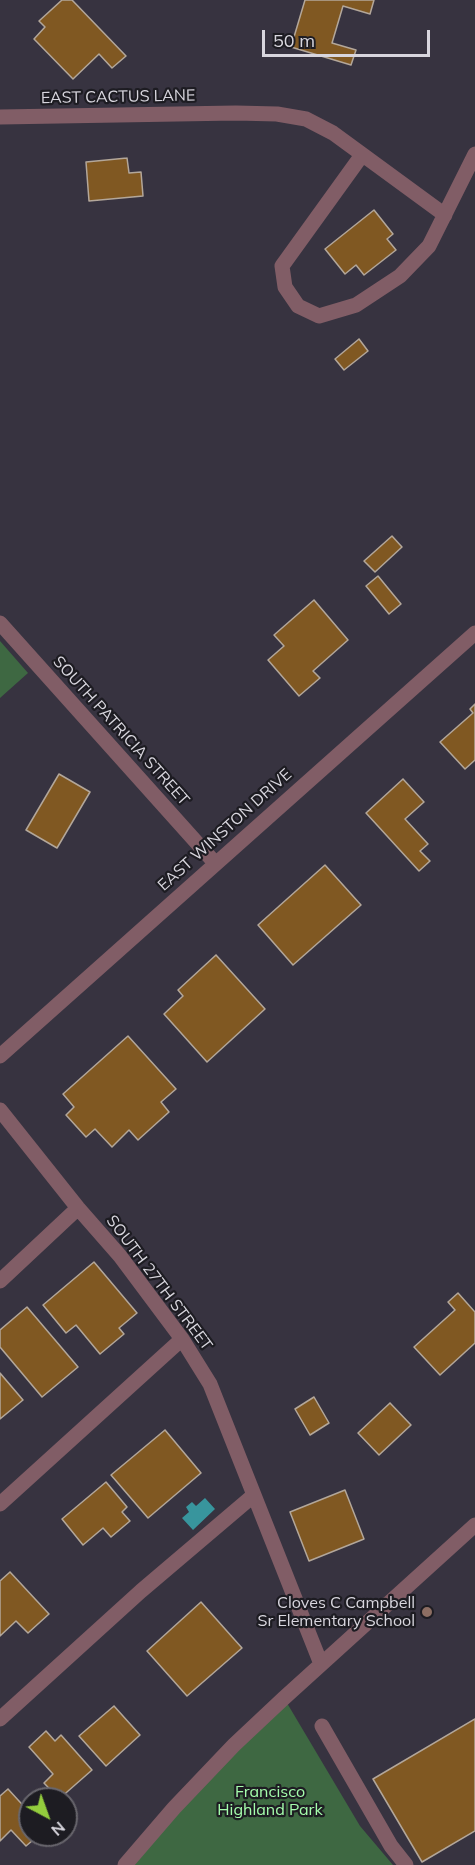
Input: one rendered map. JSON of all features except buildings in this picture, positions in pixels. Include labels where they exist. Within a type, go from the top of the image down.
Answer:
[{"type":"street","name":"EAST CACTUS LANE","points":[[0,117],[236,113],[277,114],[306,119],[333,132],[445,215]]},
{"type":"street","points":[[362,155],[282,266],[285,287],[298,306],[319,316],[357,305],[400,276],[429,246],[475,154]]},
{"type":"street","name":"SOUTH PATRICIA STREET","points":[[0,622],[215,863]]},
{"type":"street","name":"EAST WINSTON DRIVE","points":[[0,1056],[475,633]]},
{"type":"street","name":"SOUTH 27TH STREET","points":[[0,1110],[78,1208],[120,1256],[182,1339],[210,1384],[321,1664]]},
{"type":"street","points":[[0,1281],[78,1208]]},
{"type":"street","points":[[0,1504],[182,1339]]},
{"type":"street","points":[[0,1719],[141,1591],[254,1496]]},
{"type":"street","points":[[125,1865],[203,1777],[321,1664],[475,1526]]},
{"type":"street","points":[[322,1726],[391,1846],[406,1865]]},
{"type":"green space","points":[[0,641],[28,673],[0,698]]},
{"type":"green space","name":"Francisco Highland Park","points":[[284,1698],[360,1826],[393,1865],[125,1865]]},
{"type":"water","points":[[205,1498],[215,1509],[193,1530],[182,1518],[189,1512],[186,1507],[192,1502],[196,1506]]},
{"type":"place","name":"Cloves C Campbell Sr Elementary School","points":[[427,1612]]}]
